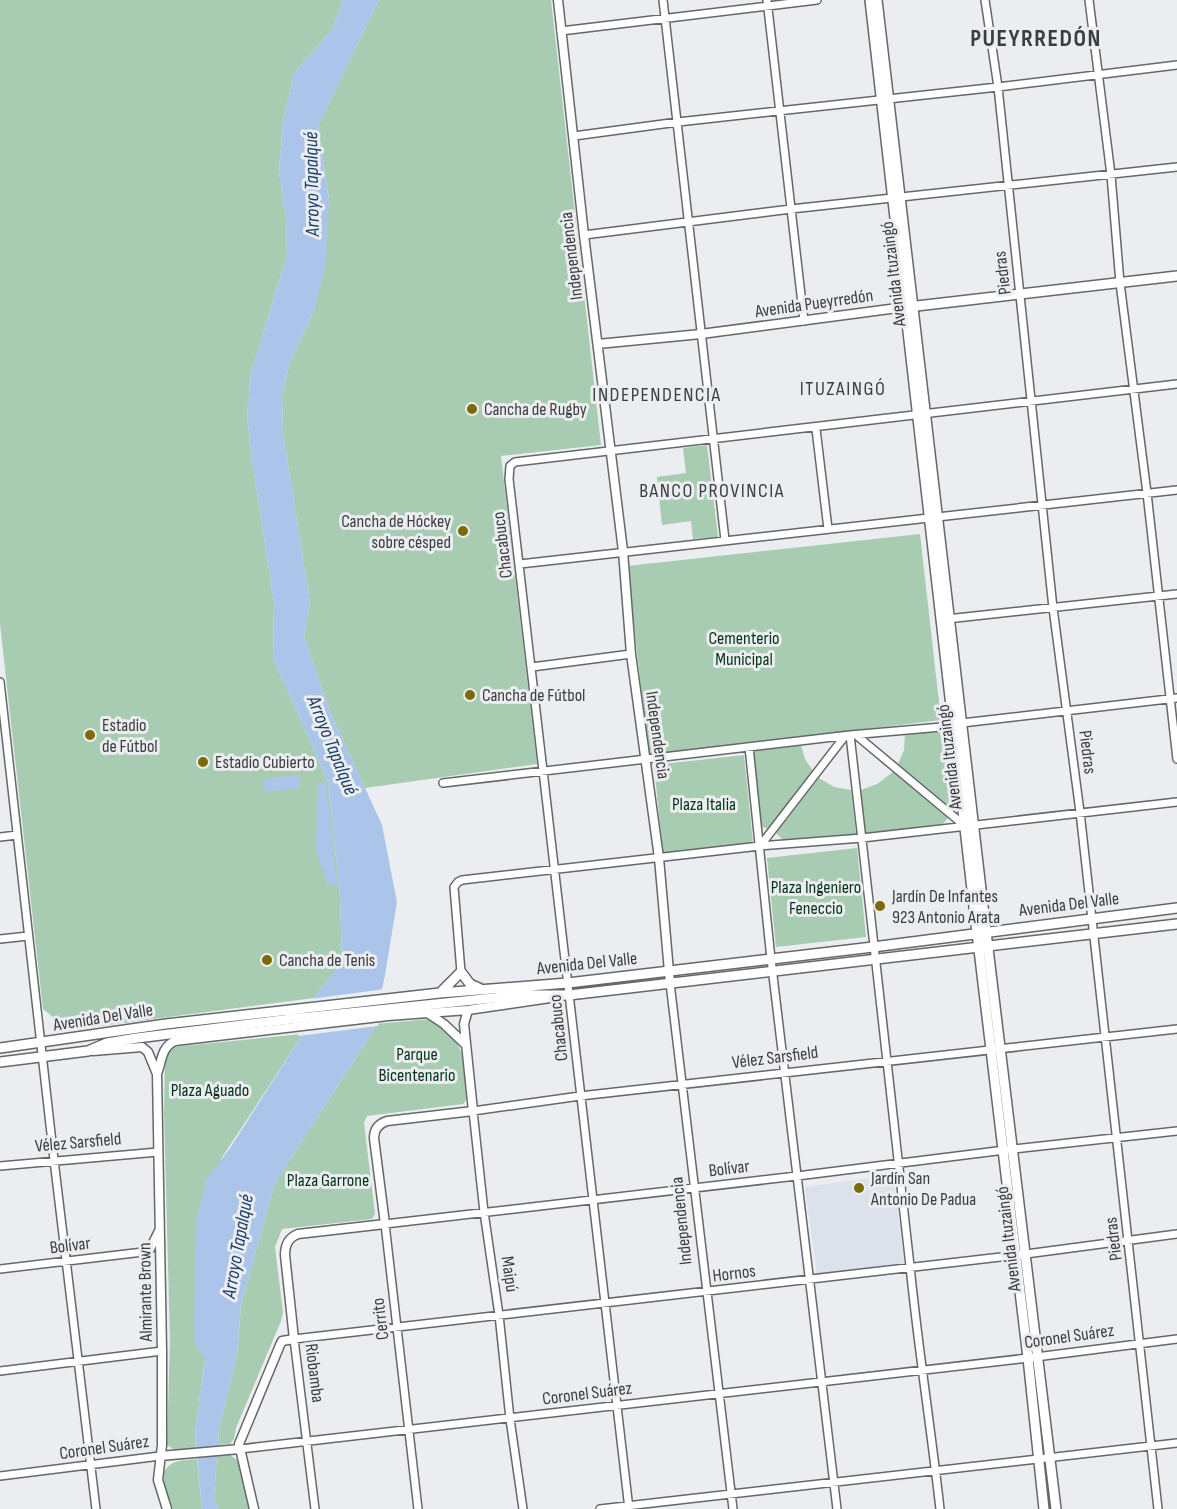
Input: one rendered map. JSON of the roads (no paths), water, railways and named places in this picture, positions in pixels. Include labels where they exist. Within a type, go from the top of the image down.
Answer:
[{"type":"main road","name":"Avenida Ituzaingó","points":[[870,0],[897,199],[1008,1150],[1015,1255],[1044,1509]]},
{"type":"main road","name":"Avenida Ituzaingó","points":[[877,0],[885,100]]},
{"type":"main road","name":"Avenida Pueyrredón","points":[[909,307],[1177,276]]},
{"type":"main road","name":"Avenida Del Valle","points":[[0,1062],[88,1052],[107,1043],[137,1038],[291,1019],[388,998],[568,983],[1177,908]]},
{"type":"main road","name":"Avenida Del Valle","points":[[0,1048],[166,1024],[388,1013],[522,995],[569,995],[1177,924]]},
{"type":"main road","points":[[440,993],[461,972],[470,984],[485,989]]},
{"type":"main road","name":"Avenida Ituzaingó","points":[[1008,1150],[1026,1254],[1056,1509]]},
{"type":"street","name":"Independencia","points":[[558,0],[623,551],[631,654],[659,858],[668,970],[733,1509]]},
{"type":"street","points":[[663,0],[725,540]]},
{"type":"street","points":[[561,31],[665,19],[767,3],[817,0]]},
{"type":"street","name":"Piedras","points":[[985,0],[998,87],[1053,608],[1080,812],[1158,1509]]},
{"type":"street","points":[[1089,0],[1111,175],[1120,283],[1147,493],[1157,596],[1173,698],[1177,759]]},
{"type":"street","points":[[767,3],[804,321]]},
{"type":"street","points":[[574,136],[1177,65]]},
{"type":"street","points":[[584,235],[1177,167]]},
{"type":"street","name":"Avenida Pueyrredón","points":[[598,344],[701,334],[909,307]]},
{"type":"street","points":[[611,451],[714,438],[816,429],[1177,384]]},
{"type":"street","points":[[816,429],[828,529]]},
{"type":"street","name":"Chacabuco","points":[[611,451],[515,462],[510,466],[509,472],[629,1507]]},
{"type":"street","points":[[520,564],[1177,490]]},
{"type":"street","points":[[945,619],[1177,594]]},
{"type":"street","points":[[532,667],[631,654]]},
{"type":"street","points":[[0,682],[3,733],[96,1509]]},
{"type":"street","points":[[443,783],[1173,698]]},
{"type":"street","points":[[850,735],[969,825]]},
{"type":"street","points":[[850,735],[874,960],[940,1509]]},
{"type":"street","points":[[760,846],[850,735]]},
{"type":"street","points":[[749,747],[771,959],[837,1509]]},
{"type":"street","points":[[461,972],[454,887],[462,880],[1177,802]]},
{"type":"street","points":[[0,837],[17,835]]},
{"type":"street","points":[[0,939],[28,936]]},
{"type":"street","name":"Avenida Del Valle","points":[[388,1013],[468,1010],[569,995]]},
{"type":"street","name":"Maipú","points":[[468,1010],[464,1024],[465,1044],[484,1212],[523,1509]]},
{"type":"street","points":[[429,1013],[465,1044]]},
{"type":"street","name":"Avenida Del Valle","points":[[157,1074],[163,1050],[171,1042],[291,1019]]},
{"type":"street","name":"Vélez Sarsfield","points":[[378,1126],[387,1121],[580,1096],[1105,1035],[1177,1029]]},
{"type":"street","points":[[88,1052],[142,1047],[148,1052],[157,1074]]},
{"type":"street","name":"Almirante Brown","points":[[157,1074],[162,1267],[162,1445],[158,1480],[167,1509]]},
{"type":"street","name":"Cerrito","points":[[378,1126],[374,1138],[398,1325],[418,1509]]},
{"type":"street","name":"Bolívar","points":[[288,1241],[302,1233],[1177,1131]]},
{"type":"street","name":"Vélez Sarsfield","points":[[0,1166],[158,1152]]},
{"type":"street","points":[[143,1252],[150,1249],[161,1228]]},
{"type":"street","name":"Hornos","points":[[294,1338],[1026,1254],[1177,1234]]},
{"type":"street","name":"Riobamba","points":[[288,1241],[285,1251],[315,1509]]},
{"type":"street","points":[[143,1252],[154,1258],[162,1267]]},
{"type":"street","name":"Bolívar","points":[[0,1269],[143,1252]]},
{"type":"street","points":[[254,1509],[239,1444],[282,1341],[294,1338]]},
{"type":"street","name":"Coronel Suárez","points":[[0,1476],[923,1371],[1177,1339]]},
{"type":"street","points":[[0,1371],[162,1351]]},
{"type":"street","points":[[600,1509],[1177,1443]]},
{"type":"water","name":"Arroyo Tapalqué","points":[[343,0],[379,0],[318,126],[329,200],[326,263],[314,311],[290,362],[282,395],[283,433],[310,602],[304,636],[329,709],[382,825],[397,902],[373,1031],[275,1183],[241,1305],[237,1355],[219,1430],[214,1497],[218,1509],[202,1509],[195,1433],[205,1359],[194,1337],[196,1223],[206,1180],[230,1148],[303,1034],[310,1003],[342,962],[340,897],[328,782],[273,658],[274,602],[247,415],[251,373],[287,255],[286,217],[279,173],[283,122],[294,73],[332,30]]},
{"type":"water","points":[[299,775],[300,788],[265,792],[264,779]]},
{"type":"water","points":[[318,783],[326,783],[337,884],[328,885],[316,852]]},
{"type":"place","name":"Cancha de Rugby","points":[[472,409]]},
{"type":"place","name":"Cancha de Hóckey sobre césped","points":[[463,531]]},
{"type":"place","name":"Cancha de Fútbol","points":[[470,695]]},
{"type":"place","name":"Estadio de Fútbol","points":[[90,735]]},
{"type":"place","name":"Estadio Cubierto","points":[[203,762]]},
{"type":"place","name":"Jardín De Infantes 923 Antonio Arata","points":[[880,906]]},
{"type":"place","name":"Cancha de Tenis","points":[[267,960]]},
{"type":"place","name":"Jardín San Antonio De Padua","points":[[859,1188]]},
{"type":"district","name":"PUEYRREDÓN","points":[[1036,38]]},
{"type":"district","name":"ITUZAINGÓ","points":[[843,388]]},
{"type":"district","name":"INDEPENDENCIA","points":[[657,394]]},
{"type":"district","name":"BANCO PROVINCIA","points":[[712,490]]},
{"type":"park label","name":"Cementerio Municipal","points":[[744,648]]},
{"type":"park label","name":"Plaza Italia","points":[[704,804]]},
{"type":"park label","name":"Plaza Ingeniero Feneccio","points":[[816,897]]},
{"type":"park label","name":"Parque Bicentenario","points":[[417,1064]]},
{"type":"park label","name":"Plaza Aguado","points":[[210,1090]]},
{"type":"park label","name":"Plaza Garrone","points":[[328,1180]]}]
